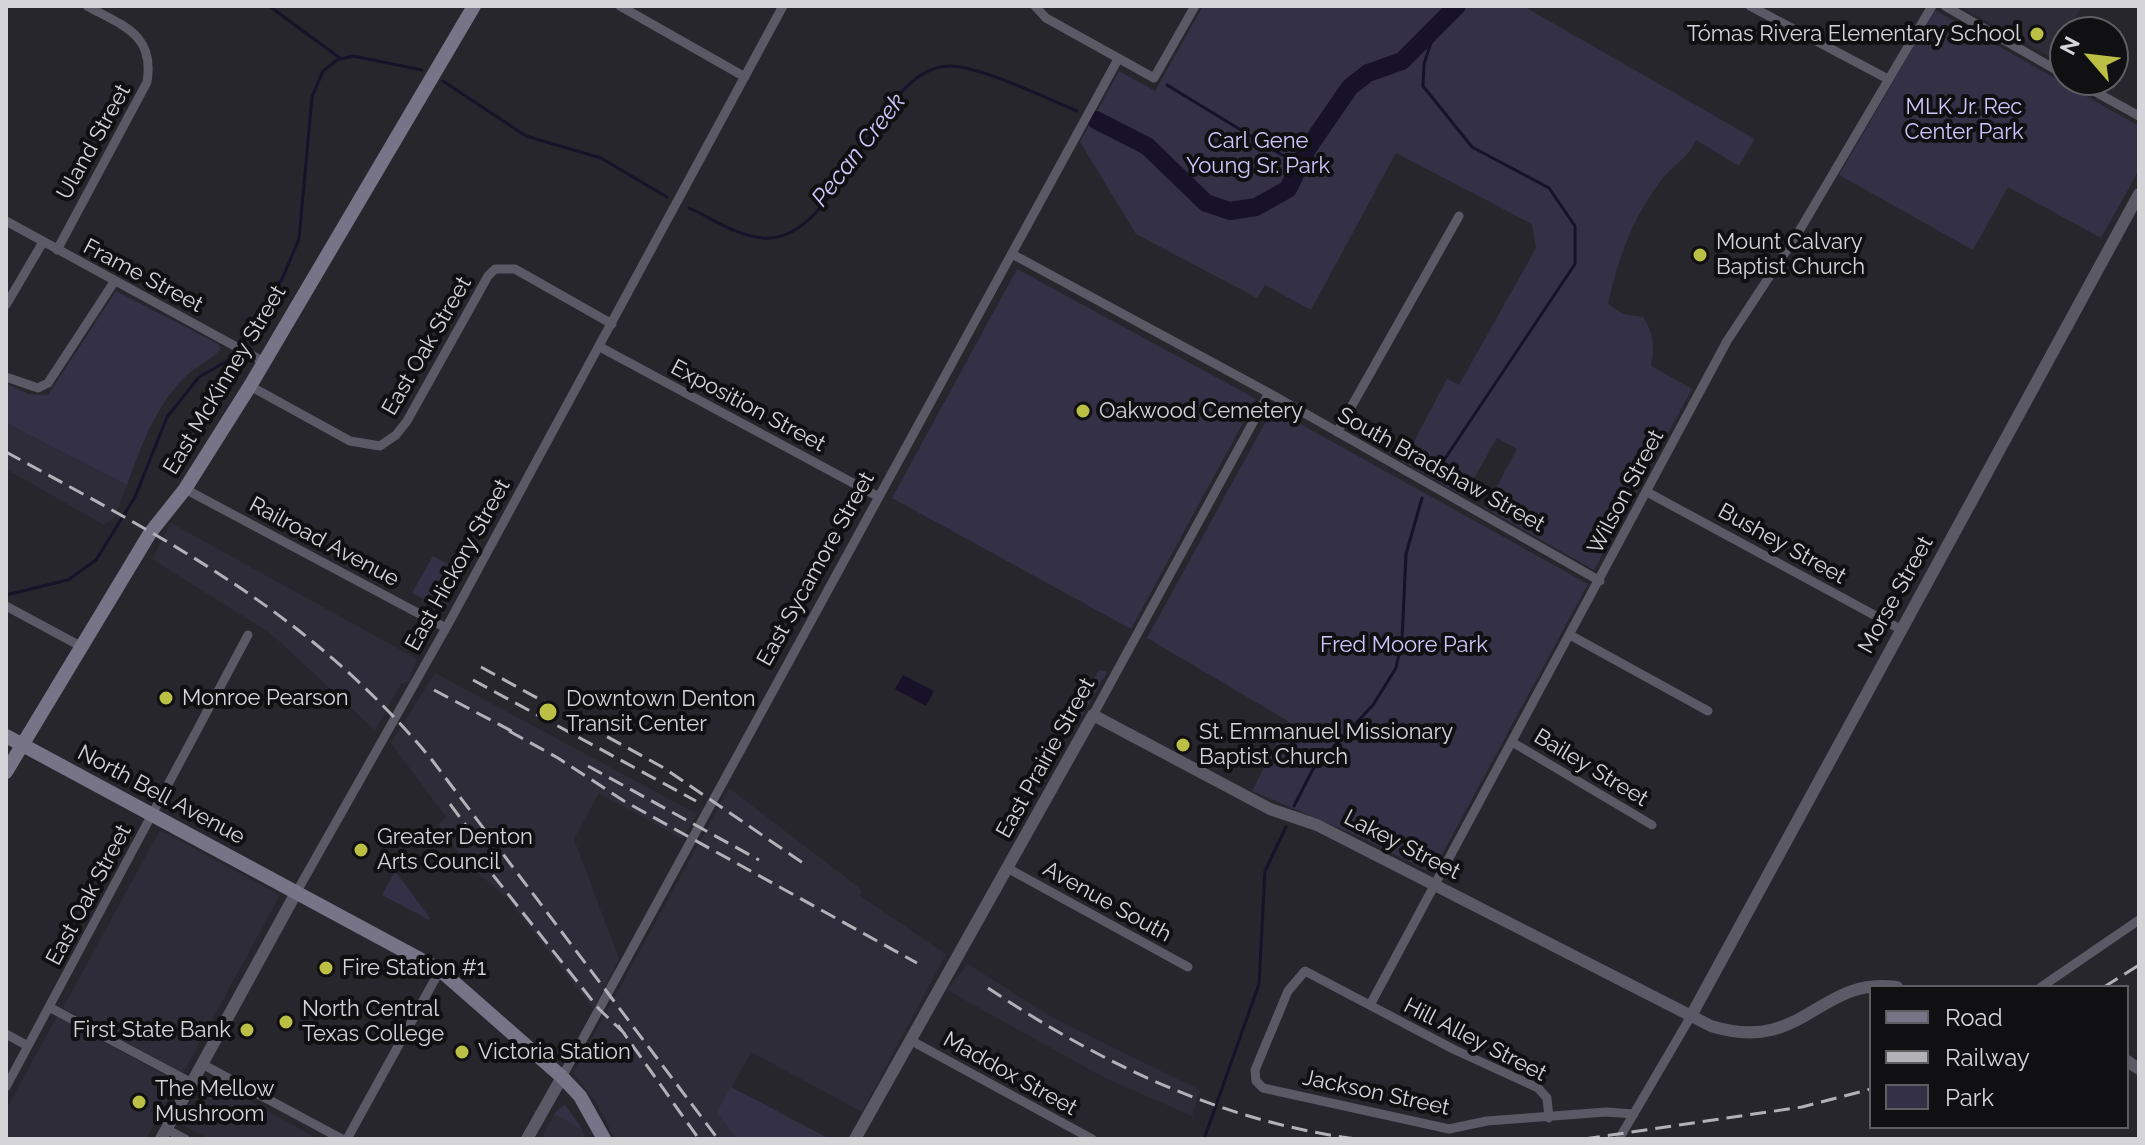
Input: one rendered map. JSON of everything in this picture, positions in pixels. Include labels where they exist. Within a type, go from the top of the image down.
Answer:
[{"type":"main road","name":"East McKinney Street","points":[[6,772],[150,533],[185,489],[250,386],[474,6]]},
{"type":"main road","name":"North Bell Avenue","points":[[6,736],[440,970],[562,1077],[580,1096],[604,1139]]},
{"type":"street","name":"Uland Street","points":[[57,250],[147,82],[146,48],[138,35],[87,6]]},
{"type":"street","points":[[620,6],[633,9],[745,77]]},
{"type":"street","name":"East Hickory Street","points":[[164,1134],[446,628],[783,6]]},
{"type":"street","points":[[1035,6],[1046,18],[1117,61],[1154,78],[1195,6]]},
{"type":"street","points":[[1750,6],[1888,79]]},
{"type":"street","name":"Wilson Street","points":[[1370,1005],[1727,341],[1798,233],[1932,6]]},
{"type":"street","points":[[1945,6],[2049,66]]},
{"type":"street","name":"East Sycamore Street","points":[[527,1139],[1117,61]]},
{"type":"street","points":[[2103,96],[2139,116]]},
{"type":"street","name":"Morse Street","points":[[1691,1016],[2139,194]]},
{"type":"street","points":[[1337,432],[1459,216]]},
{"type":"street","name":"Frame Street","points":[[6,221],[264,362]]},
{"type":"street","points":[[6,305],[43,242]]},
{"type":"street","name":"South Bradshaw Street","points":[[1012,254],[1269,393],[1600,581]]},
{"type":"street","name":"East Oak Street","points":[[250,386],[350,441],[380,446],[396,435],[407,421],[488,276],[495,269],[507,268],[540,282],[612,324]]},
{"type":"street","points":[[6,377],[38,388],[48,383],[114,282]]},
{"type":"street","name":"Exposition Street","points":[[600,347],[879,497]]},
{"type":"street","name":"East Prairie Street","points":[[855,1139],[1009,869],[1269,393]]},
{"type":"street","name":"Railroad Avenue","points":[[185,489],[446,628]]},
{"type":"street","name":"Bushey Street","points":[[1647,492],[1900,629]]},
{"type":"street","points":[[6,606],[82,647]]},
{"type":"street","name":"East Oak Street","points":[[6,1087],[248,635]]},
{"type":"street","points":[[1570,635],[1708,711]]},
{"type":"street","name":"Lakey Street","points":[[1093,715],[1270,809],[1317,825],[1691,1016],[1733,1032],[1756,1033],[1795,1023],[1845,991],[1869,985]]},
{"type":"street","name":"Bailey Street","points":[[1512,742],[1652,825]]},
{"type":"street","name":"Avenue South","points":[[1009,869],[1188,967]]},
{"type":"street","points":[[2044,985],[2139,920]]},
{"type":"street","points":[[202,1064],[344,1139],[440,970]]},
{"type":"street","name":"Hill Alley Street","points":[[1256,1081],[1255,1070],[1274,1020],[1288,991],[1305,971],[1538,1088],[1547,1098],[1549,1118]]},
{"type":"street","points":[[49,1007],[192,1083]]},
{"type":"street","points":[[1619,1139],[1691,1016]]},
{"type":"street","points":[[6,1034],[28,1046]]},
{"type":"street","name":"Maddox Street","points":[[910,1040],[1092,1139]]},
{"type":"street","name":"Jackson Street","points":[[1256,1081],[1263,1088],[1449,1129],[1487,1121],[1606,1112],[1634,1114]]},
{"type":"street","points":[[164,1134],[185,1139]]},
{"type":"shaded area","name":"Tómas Rivera Elementary School","points":[[1959,6],[2082,6],[2076,16],[2049,16],[2049,56]]},
{"type":"shaded area","points":[[6,423],[127,485],[115,517],[104,525],[6,469]]},
{"type":"shaded area","points":[[171,523],[417,659],[409,681],[401,684],[375,730],[270,633],[152,559]]},
{"type":"shaded area","points":[[435,673],[697,814],[682,839],[599,793],[574,839],[619,959],[593,1009],[508,899],[467,864],[438,825],[446,817],[391,743]]},
{"type":"shaded area","points":[[903,675],[934,691],[926,706],[895,689]]},
{"type":"shaded area","points":[[729,788],[862,890],[860,896],[946,954],[862,1112],[751,1052],[718,1112],[737,1139],[615,1139],[596,1102],[573,1073]]},
{"type":"shaded area","points":[[160,830],[280,895],[183,1073],[63,1008]]},
{"type":"shaded area","points":[[968,964],[1053,1018],[1200,1090],[1192,1116],[1105,1078],[947,990]]},
{"type":"shaded area","points":[[57,1016],[177,1082],[146,1139],[6,1139],[6,1110]]},
{"type":"shaded area","points":[[211,1079],[318,1139],[209,1139],[185,1126]]},
{"type":"shaded area","points":[[565,1105],[587,1139],[541,1139],[557,1109]]},
{"type":"green space","name":"Carl Gene Young Sr. Park","points":[[1203,6],[1523,6],[1755,139],[1739,166],[1696,140],[1653,191],[1622,254],[1608,304],[1623,314],[1643,317],[1653,340],[1651,366],[1692,389],[1594,570],[1485,508],[1517,449],[1497,438],[1464,496],[1403,462],[1447,379],[1459,385],[1536,248],[1532,224],[1396,153],[1311,310],[1265,285],[1257,298],[1136,234],[1080,142],[1119,71],[1155,91]]},
{"type":"green space","name":"MLK Jr. Rec Center Park","points":[[1935,10],[2049,75],[2049,96],[2086,96],[2139,126],[2139,170],[2101,238],[2008,187],[1973,250],[1839,175]]},
{"type":"green space","name":"Oakwood Cemetery","points":[[1017,269],[1256,399],[1131,629],[892,498]]},
{"type":"green space","points":[[116,291],[218,344],[221,349],[186,376],[166,400],[144,441],[127,485],[6,423],[6,383],[28,394],[48,395]]},
{"type":"green space","name":"Fred Moore Park","points":[[1277,411],[1588,584],[1432,873],[1358,836],[1252,791],[1288,721],[1147,638],[1271,412]]},
{"type":"green space","points":[[433,556],[464,573],[444,610],[412,593]]},
{"type":"green space","points":[[1099,670],[1107,672],[1080,719],[1071,715]]},
{"type":"green space","points":[[395,871],[430,918],[429,920],[382,895]]},
{"type":"green space","points":[[731,1087],[830,1139],[737,1139],[717,1112]]},
{"type":"green space","points":[[565,1105],[583,1130],[554,1114]]},
{"type":"waterway","points":[[269,6],[340,58]]},
{"type":"waterway","name":"Pecan Creek","points":[[1096,120],[1147,146],[1206,203],[1230,211],[1256,207],[1288,189],[1308,148],[1350,87],[1368,73],[1402,61],[1457,6]]},
{"type":"waterway","points":[[1436,27],[1424,64],[1423,86],[1472,147],[1549,188],[1575,226],[1575,264],[1436,472]]},
{"type":"waterway","name":"Pecan Creek","points":[[6,595],[68,580],[96,560],[135,497],[167,417],[199,377],[234,357],[283,277],[299,239],[312,97],[323,71],[337,60],[353,56],[422,70]]},
{"type":"waterway","name":"Pecan Creek","points":[[689,208],[733,230],[753,236],[763,238],[791,232],[815,214],[837,186],[900,93],[924,73],[950,66],[996,77],[1077,111]]},
{"type":"waterway","name":"Pecan Creek","points":[[443,81],[526,136],[601,158],[667,197]]},
{"type":"waterway","points":[[1167,85],[1282,155],[1302,158]]},
{"type":"waterway","points":[[1294,806],[1313,769],[1373,705],[1396,668],[1402,640],[1406,554],[1422,498]]},
{"type":"waterway","points":[[1204,1139],[1259,984],[1265,871],[1286,827]]},
{"type":"railway","points":[[6,452],[125,517],[235,584],[337,662],[385,708],[432,760],[718,1139]]},
{"type":"railway","points":[[481,667],[664,768],[803,863]]},
{"type":"railway","points":[[473,680],[696,801]]},
{"type":"railway","points":[[434,690],[519,735]]},
{"type":"railway","points":[[509,731],[558,758],[624,801],[917,963]]},
{"type":"railway","points":[[588,766],[759,860]]},
{"type":"railway","points":[[450,804],[482,847]]},
{"type":"railway","points":[[478,856],[599,1009],[625,1034]]},
{"type":"railway","points":[[2107,985],[2139,965]]},
{"type":"railway","points":[[988,988],[1074,1041],[1163,1085],[1257,1118],[1356,1139]]},
{"type":"railway","points":[[618,1025],[699,1139]]},
{"type":"railway","points":[[1584,1139],[1802,1107],[1869,1090]]},
{"type":"place","name":"Tómas Rivera Elementary School","points":[[2037,34]]},
{"type":"place","name":"Mount Calvary Baptist Church","points":[[1700,255]]},
{"type":"place","name":"Oakwood Cemetery","points":[[1083,411]]},
{"type":"place","name":"Monroe Pearson","points":[[166,698]]},
{"type":"place","name":"Downtown Denton Transit Center","points":[[548,712]]},
{"type":"place","name":"St. Emmanuel Missionary Baptist Church","points":[[1183,745]]},
{"type":"place","name":"Greater Denton Arts Council","points":[[361,850]]},
{"type":"place","name":"Fire Station #1","points":[[326,968]]},
{"type":"place","name":"North Central Texas College","points":[[286,1022]]},
{"type":"place","name":"First State Bank","points":[[247,1030]]},
{"type":"place","name":"Victoria Station","points":[[462,1052]]},
{"type":"place","name":"The Mellow Mushroom","points":[[139,1102]]}]
